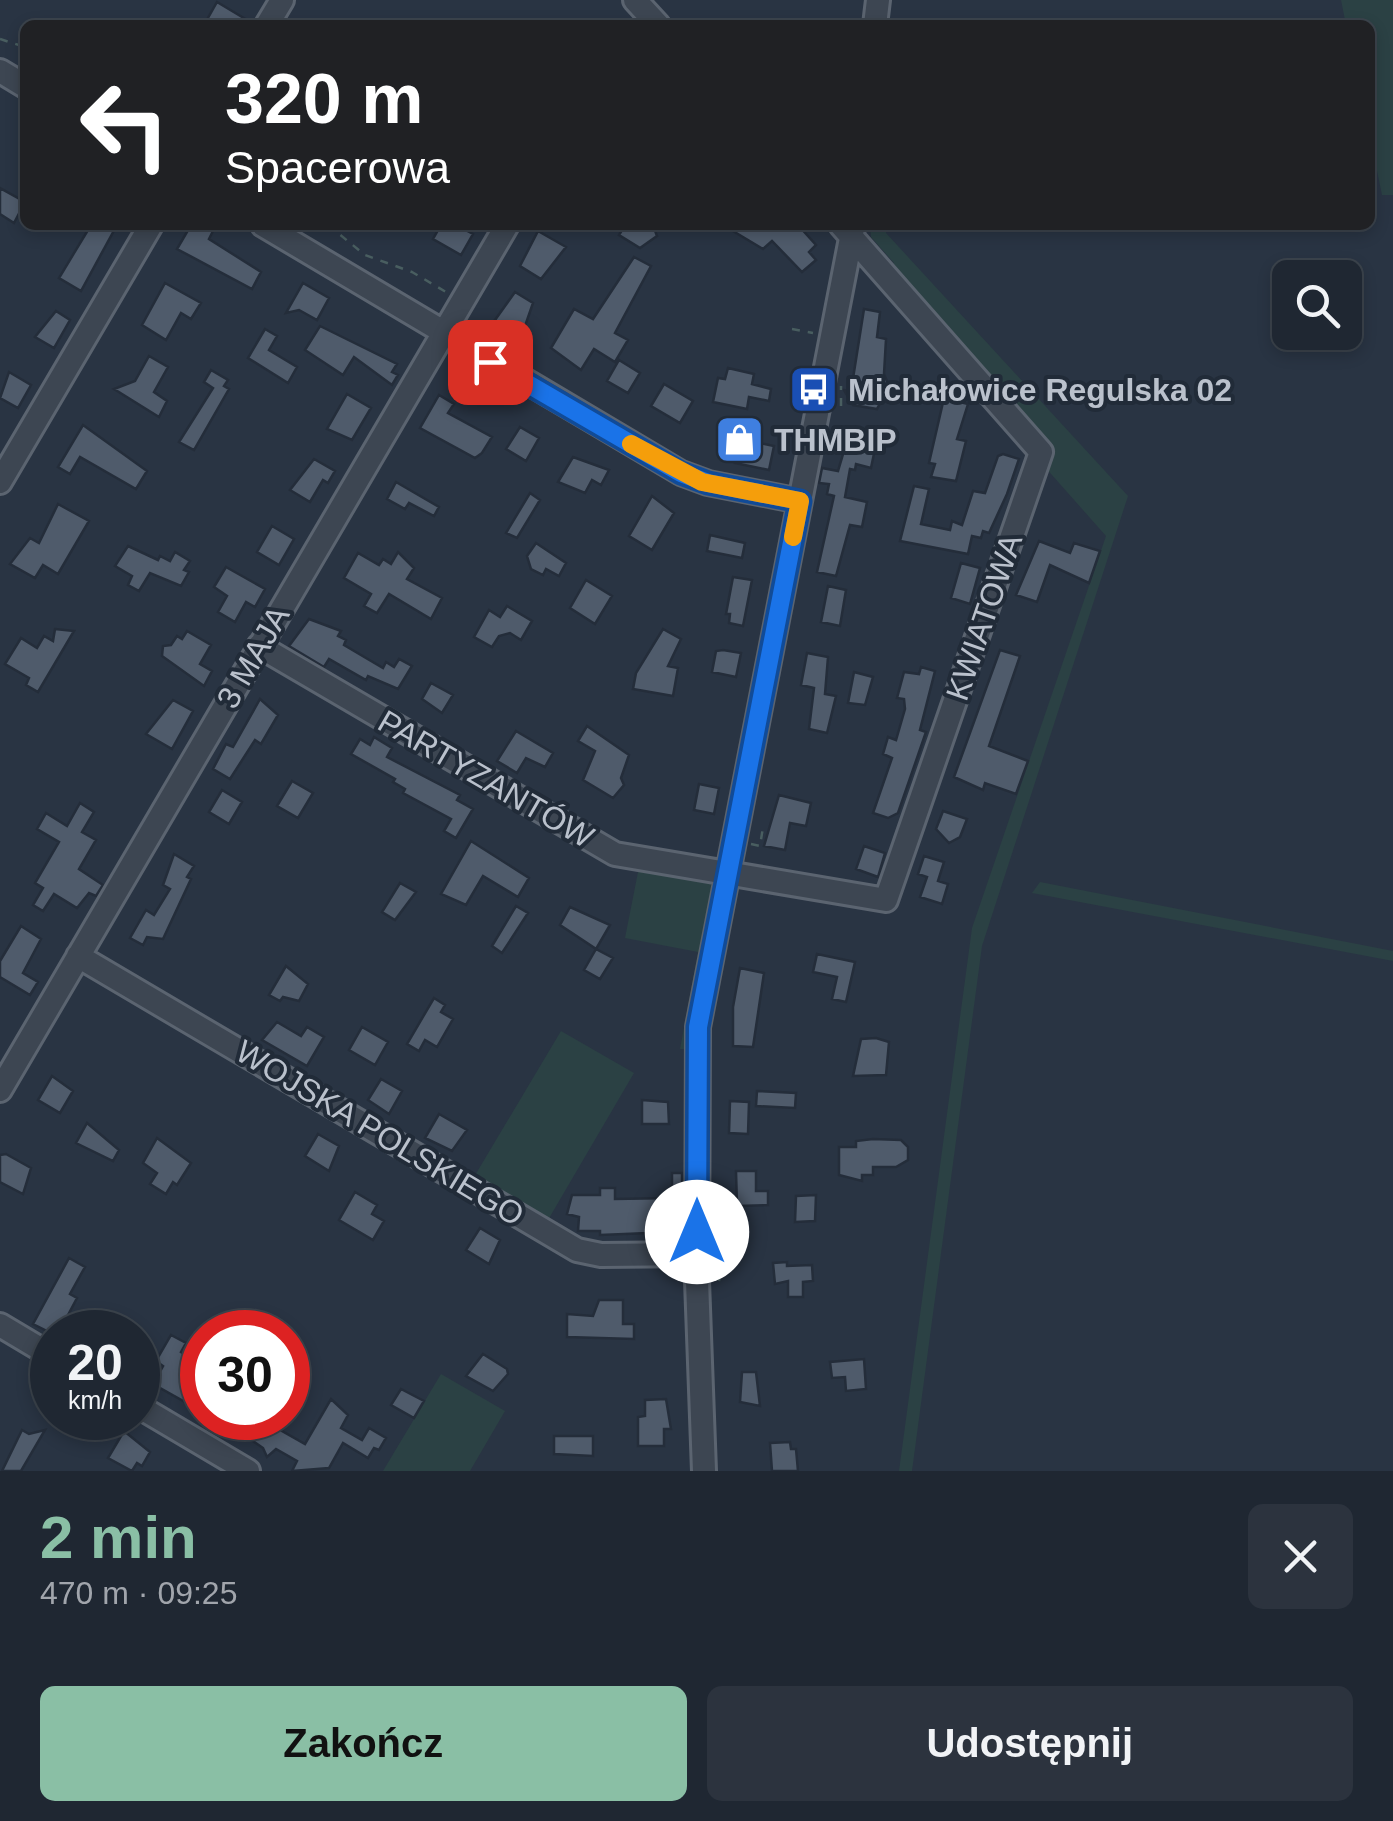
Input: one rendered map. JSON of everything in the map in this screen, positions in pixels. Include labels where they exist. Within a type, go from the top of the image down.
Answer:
[{"type":"street","points":[[636,0],[654,20]]},
{"type":"street","points":[[0,482],[148,230]]},
{"type":"street","points":[[270,230],[681,473],[708,483],[800,501]]},
{"type":"street","name":"3 MAJA","points":[[0,1090],[504,230]]},
{"type":"street","points":[[704,1471],[697,1254],[698,1027],[849,230]]},
{"type":"street","name":"KWIATOWA","points":[[726,872],[879,902],[888,898],[1041,454],[1030,435],[850,230]]},
{"type":"street","name":"PARTYZANTÓW","points":[[259,646],[611,852],[714,874],[726,872]]},
{"type":"street","name":"WOJSKA POLSKIEGO","points":[[78,956],[577,1250],[602,1254],[697,1254]]},
{"type":"street","points":[[0,1325],[30,1343]]},
{"type":"street","points":[[160,1419],[248,1471]]},
{"type":"path","points":[[334,230],[365,254],[412,272],[450,294]]},
{"type":"path","points":[[792,329],[818,334]]},
{"type":"path","points":[[836,385],[844,386],[840,406]]},
{"type":"path","points":[[748,844],[760,846],[763,827]]},
{"type":"green space","points":[[1341,0],[1393,0],[1393,195],[1382,195],[1375,161],[1375,20],[1345,20]]},
{"type":"green space","points":[[870,230],[886,230],[1128,496],[982,946],[912,1471],[899,1471],[972,928],[1106,536],[1044,466],[889,268],[894,263],[871,237]]},
{"type":"green space","points":[[639,867],[714,881],[687,1049],[680,1049],[698,952],[625,938]]},
{"type":"green space","points":[[1040,882],[1393,951],[1393,961],[1032,893]]},
{"type":"green space","points":[[561,1031],[634,1073],[548,1220],[474,1177]]},
{"type":"green space","points":[[441,1374],[505,1411],[470,1471],[383,1471]]},
{"type":"building","points":[[217,2],[247,20],[207,20]]},
{"type":"building","points":[[0,188],[20,199],[20,212],[14,223],[0,214]]},
{"type":"building","points":[[88,230],[114,230],[81,291],[59,278]]},
{"type":"building","points":[[188,230],[213,231],[209,239],[261,272],[252,289],[177,249]]},
{"type":"building","points":[[438,230],[465,230],[473,234],[461,255],[433,239]]},
{"type":"building","points":[[622,230],[655,230],[657,236],[640,248],[619,235]]},
{"type":"building","points":[[731,230],[802,230],[816,245],[809,252],[816,260],[802,272],[772,241],[763,249]]},
{"type":"building","points":[[538,231],[566,247],[541,279],[520,266]]},
{"type":"building","points":[[634,257],[651,266],[615,333],[628,340],[615,362],[594,349],[581,370],[551,348],[574,309],[593,319]]},
{"type":"building","points":[[165,283],[201,303],[191,319],[181,313],[166,340],[142,325]]},
{"type":"building","points":[[303,283],[329,298],[317,320],[299,310],[286,313]]},
{"type":"building","points":[[515,292],[533,303],[524,329],[513,331],[495,320]]},
{"type":"building","points":[[864,309],[880,312],[877,337],[886,339],[884,374],[889,386],[877,409],[853,405],[844,390],[851,391]]},
{"type":"building","points":[[56,311],[70,320],[54,348],[35,337]]},
{"type":"building","points":[[320,326],[397,364],[392,372],[398,375],[392,385],[354,357],[343,375],[305,350]]},
{"type":"building","points":[[265,329],[277,336],[269,350],[297,367],[288,383],[248,358]]},
{"type":"building","points":[[149,356],[168,367],[154,392],[167,401],[159,417],[114,389],[135,381]]},
{"type":"building","points":[[619,360],[640,373],[628,393],[607,381]]},
{"type":"building","points":[[728,368],[754,374],[752,384],[771,389],[769,401],[749,397],[747,409],[713,402],[718,378],[725,379]]},
{"type":"building","points":[[211,370],[228,380],[224,386],[229,389],[194,450],[179,442],[213,388],[204,382]]},
{"type":"building","points":[[9,372],[31,385],[18,408],[0,398]]},
{"type":"building","points":[[664,384],[693,401],[680,423],[651,406]]},
{"type":"building","points":[[347,394],[371,408],[352,440],[327,429]]},
{"type":"building","points":[[439,395],[454,404],[448,413],[492,437],[475,458],[420,428]]},
{"type":"building","points":[[944,398],[968,404],[957,439],[966,441],[956,481],[931,477],[935,464],[929,463]]},
{"type":"building","points":[[83,425],[147,471],[136,489],[80,457],[70,474],[58,467]]},
{"type":"building","points":[[520,427],[539,438],[526,461],[506,449]]},
{"type":"building","points":[[849,434],[876,438],[876,444],[871,468],[856,464],[855,470],[850,469],[845,497],[867,502],[862,527],[850,525],[836,576],[817,572],[834,496],[827,494],[829,484],[819,483],[822,468],[838,471]]},
{"type":"building","points":[[740,439],[774,446],[769,470],[735,463]]},
{"type":"building","points":[[998,456],[1019,459],[1007,494],[989,533],[983,531],[981,538],[972,536],[968,554],[900,541],[914,486],[929,489],[921,524],[950,530],[952,521],[962,525],[973,491],[985,493]]},
{"type":"building","points":[[573,457],[609,470],[601,485],[592,480],[585,493],[558,482]]},
{"type":"building","points":[[314,459],[335,471],[328,483],[323,480],[310,502],[290,490]]},
{"type":"building","points":[[396,482],[439,507],[434,516],[409,503],[405,509],[387,499]]},
{"type":"building","points":[[530,493],[540,500],[517,538],[506,533]]},
{"type":"building","points":[[652,496],[674,513],[652,550],[629,536]]},
{"type":"building","points":[[58,504],[89,521],[58,574],[43,565],[35,578],[10,564],[30,538],[39,543]]},
{"type":"building","points":[[272,526],[294,539],[279,565],[257,552]]},
{"type":"building","points":[[710,535],[745,543],[742,558],[707,551]]},
{"type":"building","points":[[1039,541],[1070,553],[1074,543],[1100,551],[1089,583],[1050,565],[1037,602],[1016,595]]},
{"type":"building","points":[[536,543],[566,563],[559,576],[546,569],[543,575],[531,569],[527,556]]},
{"type":"building","points":[[128,546],[158,560],[160,556],[170,561],[175,552],[190,561],[181,586],[150,573],[139,591],[128,585],[132,576],[115,566]]},
{"type":"building","points":[[398,552],[414,568],[407,579],[442,598],[431,619],[389,594],[377,613],[364,606],[371,594],[344,578],[358,553],[379,565],[383,559],[391,564]]},
{"type":"building","points":[[961,563],[980,568],[970,604],[951,598]]},
{"type":"building","points":[[226,567],[265,589],[255,607],[246,602],[235,622],[218,612],[227,596],[214,587]]},
{"type":"building","points":[[733,577],[752,580],[743,626],[729,623],[730,614],[726,614]]},
{"type":"building","points":[[586,580],[612,596],[595,624],[570,608]]},
{"type":"building","points":[[828,586],[846,590],[840,626],[821,622]]},
{"type":"building","points":[[507,606],[532,621],[521,640],[510,633],[499,636],[492,647],[474,637],[489,610],[500,617]]},
{"type":"building","points":[[309,619],[341,631],[338,636],[346,640],[344,645],[383,668],[386,662],[394,667],[399,659],[412,666],[398,689],[368,676],[366,680],[329,659],[324,667],[289,646]]},
{"type":"building","points":[[55,629],[74,631],[38,692],[26,685],[29,678],[5,664],[21,638],[37,648],[44,636],[53,641]]},
{"type":"building","points":[[663,629],[681,639],[668,666],[678,668],[673,696],[633,689],[636,673]]},
{"type":"building","points":[[187,631],[211,645],[200,664],[212,671],[204,686],[162,656],[163,646],[171,645],[177,636],[182,639]]},
{"type":"building","points":[[1000,650],[1020,656],[989,746],[1028,761],[1016,794],[985,783],[983,790],[954,777]]},
{"type":"building","points":[[716,651],[741,653],[736,677],[712,672]]},
{"type":"building","points":[[807,653],[828,657],[825,694],[836,696],[827,733],[809,729],[814,688],[801,685]]},
{"type":"building","points":[[921,667],[935,671],[920,730],[926,732],[898,813],[888,818],[873,813],[892,758],[883,754],[888,737],[896,740],[905,709],[904,699],[897,698],[904,672],[919,674]]},
{"type":"building","points":[[854,672],[873,677],[865,705],[848,703]]},
{"type":"building","points":[[431,683],[453,695],[442,713],[422,699]]},
{"type":"building","points":[[260,699],[278,715],[261,744],[255,740],[230,779],[213,769],[226,744],[233,747]]},
{"type":"building","points":[[173,700],[193,711],[172,749],[146,734]]},
{"type":"building","points":[[587,726],[629,755],[621,778],[624,785],[613,798],[583,780],[595,751],[578,741]]},
{"type":"building","points":[[516,731],[553,753],[545,767],[526,758],[517,773],[497,761]]},
{"type":"building","points":[[374,737],[392,748],[387,757],[460,795],[457,800],[473,809],[456,838],[444,831],[451,819],[403,793],[405,789],[393,782],[395,779],[351,754],[360,739],[370,745]]},
{"type":"building","points":[[292,781],[313,793],[298,818],[277,806]]},
{"type":"building","points":[[699,784],[719,788],[714,814],[694,810]]},
{"type":"building","points":[[222,790],[242,802],[229,824],[209,812]]},
{"type":"building","points":[[779,795],[811,803],[806,826],[790,823],[785,850],[764,846]]},
{"type":"building","points":[[80,803],[94,812],[82,832],[96,840],[79,869],[103,885],[96,896],[89,893],[77,908],[54,894],[43,911],[33,905],[43,888],[35,883],[59,842],[37,829],[46,813],[67,826]]},
{"type":"building","points":[[943,811],[967,819],[960,837],[949,843],[936,829]]},
{"type":"building","points":[[471,841],[529,878],[518,897],[483,876],[466,905],[441,894]]},
{"type":"building","points":[[864,846],[885,853],[878,877],[856,869]]},
{"type":"building","points":[[174,854],[194,866],[187,877],[191,879],[163,939],[147,937],[143,945],[130,938],[146,910],[154,915],[170,889],[163,885]]},
{"type":"building","points":[[924,856],[944,862],[938,881],[948,884],[942,904],[920,897],[927,877],[918,874]]},
{"type":"building","points":[[400,883],[416,892],[395,920],[382,912]]},
{"type":"building","points":[[516,906],[528,913],[502,953],[492,946]]},
{"type":"building","points":[[570,907],[610,925],[596,949],[560,925]]},
{"type":"building","points":[[21,926],[41,939],[23,973],[38,982],[30,995],[0,977],[0,961]]},
{"type":"building","points":[[596,949],[613,958],[600,979],[584,970]]},
{"type":"building","points":[[817,954],[855,962],[846,1002],[832,999],[837,977],[813,972]]},
{"type":"building","points":[[286,966],[308,984],[299,1001],[283,997],[280,1001],[269,995]]},
{"type":"building","points":[[740,968],[764,973],[753,1047],[733,1046],[733,1007]]},
{"type":"building","points":[[434,998],[445,1005],[441,1012],[453,1019],[437,1047],[425,1040],[419,1051],[407,1044]]},
{"type":"building","points":[[277,1022],[301,1036],[307,1027],[324,1037],[307,1066],[262,1040]]},
{"type":"building","points":[[362,1027],[388,1042],[375,1065],[349,1050]]},
{"type":"building","points":[[861,1039],[889,1042],[886,1075],[853,1076]]},
{"type":"building","points":[[52,1076],[73,1091],[60,1113],[38,1100]]},
{"type":"building","points":[[381,1079],[402,1091],[389,1114],[368,1100]]},
{"type":"building","points":[[757,1091],[796,1093],[795,1108],[756,1106]]},
{"type":"building","points":[[642,1100],[668,1102],[669,1124],[642,1124]]},
{"type":"building","points":[[730,1101],[749,1102],[748,1134],[729,1133]]},
{"type":"building","points":[[439,1114],[467,1130],[452,1151],[425,1138]]},
{"type":"building","points":[[87,1123],[119,1150],[113,1161],[76,1143]]},
{"type":"building","points":[[318,1134],[339,1146],[329,1171],[305,1156]]},
{"type":"building","points":[[157,1138],[191,1163],[166,1194],[150,1184],[157,1173],[143,1163]]},
{"type":"building","points":[[901,1140],[908,1147],[908,1160],[896,1167],[873,1167],[873,1175],[862,1175],[862,1181],[839,1175],[839,1147],[856,1147],[856,1141]]},
{"type":"building","points":[[6,1154],[31,1168],[23,1194],[0,1182],[0,1155]]},
{"type":"building","points":[[736,1171],[756,1171],[756,1191],[768,1191],[768,1205],[737,1206]]},
{"type":"building","points":[[672,1173],[682,1173],[682,1225],[673,1225],[673,1232],[600,1235],[600,1231],[578,1231],[579,1217],[567,1214],[572,1195],[600,1195],[600,1188],[615,1188],[615,1199],[672,1198]]},
{"type":"building","points":[[355,1192],[377,1205],[372,1214],[384,1221],[373,1240],[339,1220]]},
{"type":"building","points":[[816,1195],[815,1221],[795,1222],[796,1196]]},
{"type":"building","points":[[480,1228],[500,1240],[489,1264],[466,1250]]},
{"type":"building","points":[[69,1258],[85,1267],[70,1294],[77,1298],[71,1310],[41,1310]]},
{"type":"building","points":[[787,1262],[787,1266],[812,1265],[813,1281],[803,1282],[803,1297],[788,1297],[788,1281],[775,1284],[773,1263]]},
{"type":"building","points":[[599,1300],[623,1300],[623,1324],[634,1324],[634,1339],[567,1337],[567,1314],[593,1316]]},
{"type":"building","points":[[171,1335],[180,1340],[180,1399],[160,1388],[160,1354]]},
{"type":"building","points":[[483,1354],[507,1369],[508,1374],[493,1391],[466,1376]]},
{"type":"building","points":[[864,1359],[866,1389],[846,1391],[845,1377],[832,1378],[830,1362]]},
{"type":"building","points":[[742,1372],[756,1372],[760,1406],[740,1402]]},
{"type":"building","points":[[401,1389],[424,1401],[414,1418],[391,1405]]},
{"type":"building","points":[[331,1399],[348,1415],[341,1428],[362,1440],[369,1428],[386,1438],[368,1458],[343,1443],[329,1468],[292,1471],[297,1461],[276,1449],[267,1457],[263,1448],[252,1440],[298,1440],[305,1444]]},
{"type":"building","points":[[666,1399],[671,1429],[664,1429],[664,1446],[638,1446],[638,1417],[645,1416],[645,1400]]},
{"type":"building","points":[[22,1430],[30,1434],[30,1440],[39,1440],[21,1471],[2,1471]]},
{"type":"building","points":[[554,1436],[593,1436],[593,1456],[554,1454]]},
{"type":"building","points":[[119,1440],[135,1440],[150,1452],[142,1466],[137,1463],[132,1471],[108,1458]]},
{"type":"building","points":[[790,1442],[791,1449],[796,1449],[798,1471],[772,1471],[770,1443]]},
{"type":"slow traffic","points":[[631,444],[702,482],[800,501],[793,537]]},
{"type":"place","name":"Michałowice Regulska 02","points":[[813,390]]},
{"type":"place","name":"THMBIP","points":[[739,440]]},
{"type":"route","points":[[490,362],[681,473],[708,483],[800,501],[698,1027],[697,1232]]}]
